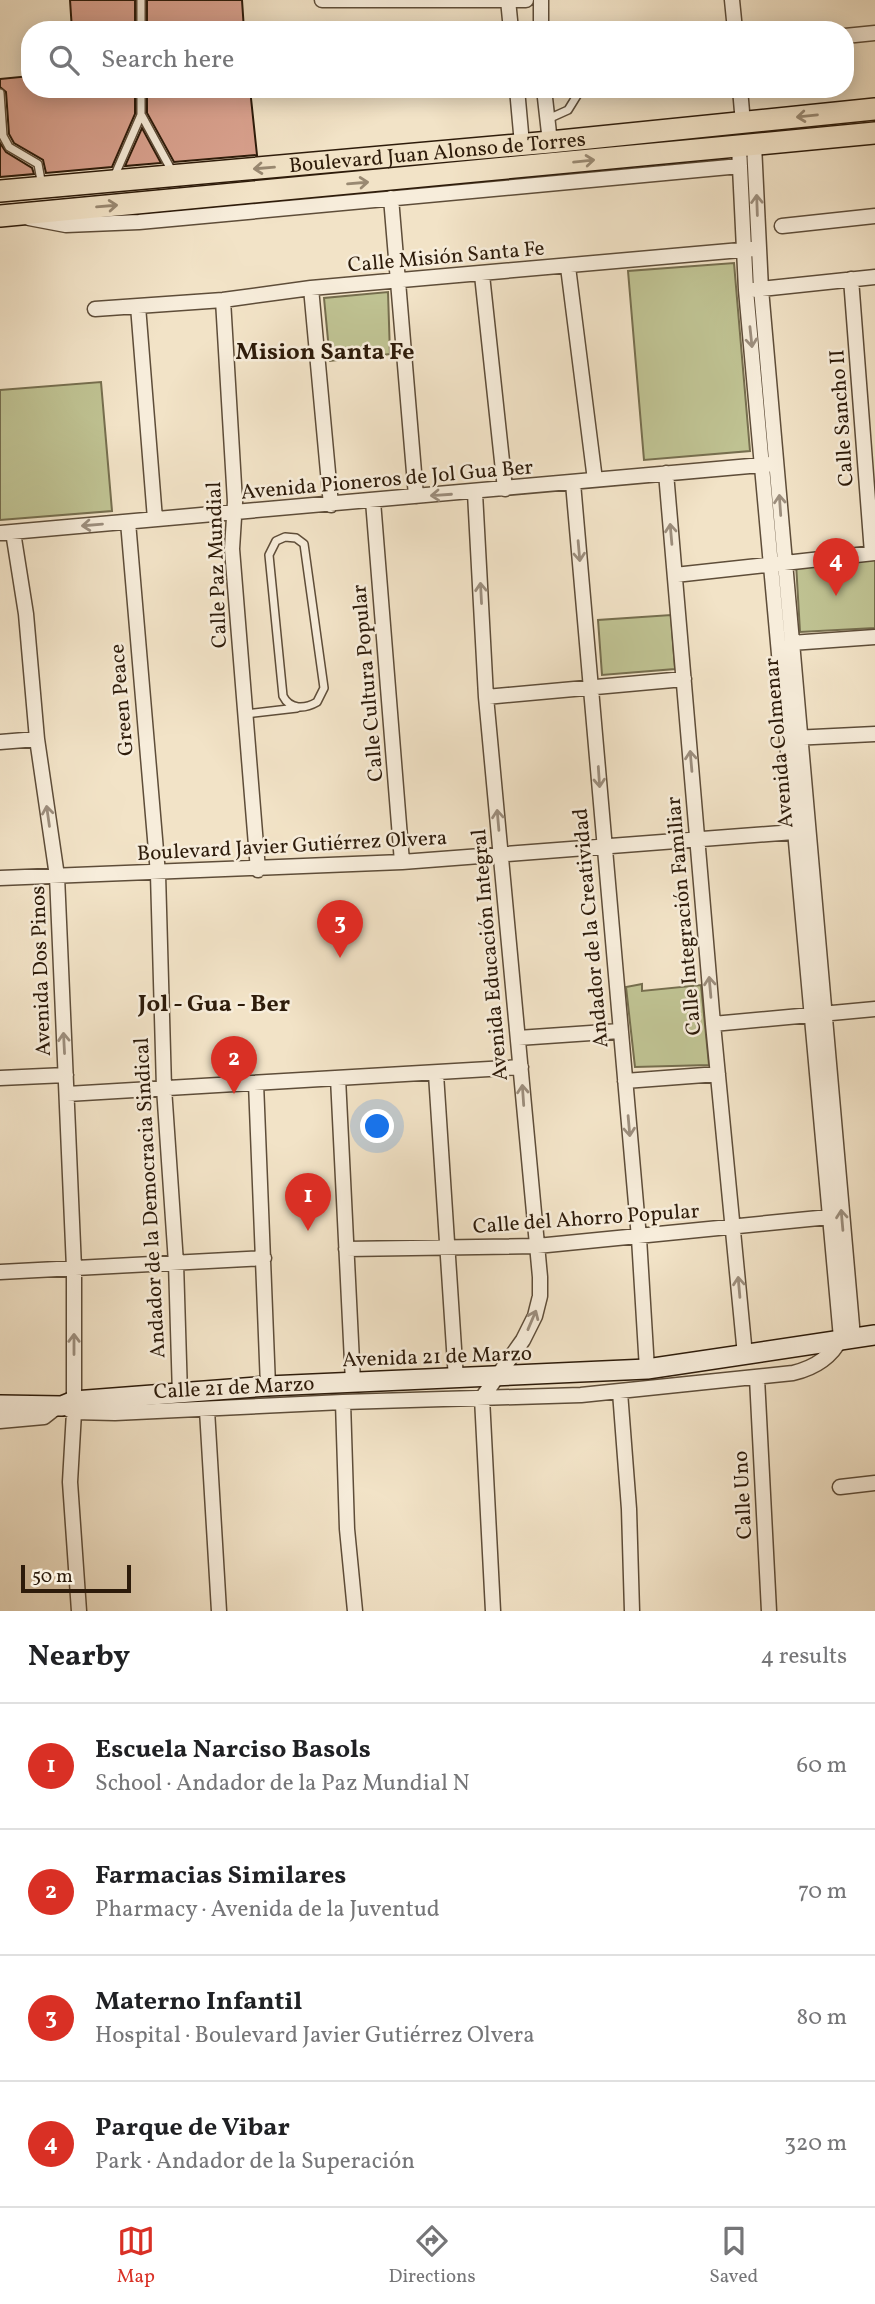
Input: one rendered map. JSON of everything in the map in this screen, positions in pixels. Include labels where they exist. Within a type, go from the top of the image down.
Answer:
[{"type":"main road","name":"Boulevard Juan Alonso de Torres","points":[[0,191],[550,142],[875,109]]},
{"type":"main road","name":"Boulevard Juan Alonso de Torres","points":[[7,215],[744,153],[875,134]]},
{"type":"street","points":[[321,0],[526,0]]},
{"type":"street","points":[[508,0],[510,21]]},
{"type":"street","points":[[541,0],[541,21]]},
{"type":"street","points":[[732,0],[734,21]]},
{"type":"street","points":[[854,35],[875,33]]},
{"type":"street","points":[[518,98],[522,144]]},
{"type":"street","points":[[545,98],[550,142]]},
{"type":"street","points":[[741,98],[743,123]]},
{"type":"street","points":[[7,215],[66,225],[94,224],[391,198],[744,153]]},
{"type":"street","name":"Avenida Colmenar","points":[[744,153],[751,249]]},
{"type":"street","name":"Avenida Colmenar","points":[[744,153],[753,290],[847,1337]]},
{"type":"street","points":[[391,198],[416,496]]},
{"type":"street","points":[[782,226],[875,216]]},
{"type":"street","name":"Calle Misión Santa Fe","points":[[95,309],[223,300],[311,288],[482,275],[751,249]]},
{"type":"street","points":[[568,267],[595,480]]},
{"type":"street","points":[[482,275],[505,489]]},
{"type":"street","points":[[753,290],[875,277]]},
{"type":"street","name":"Calle Sancho II","points":[[852,279],[874,553]]},
{"type":"street","points":[[311,288],[331,505]]},
{"type":"street","name":"Calle Paz Mundial","points":[[223,300],[235,514],[232,549],[258,870]]},
{"type":"street","points":[[138,306],[155,519]]},
{"type":"street","name":"Avenida Pioneros de Jol Gua Ber","points":[[7,532],[475,493],[770,464]]},
{"type":"street","name":"Calle Integración Familiar","points":[[666,473],[713,1024],[745,1355]]},
{"type":"street","name":"Andador de la Creatividad","points":[[573,483],[639,1238],[647,1369]]},
{"type":"street","name":"Avenida Educación Integral","points":[[475,493],[486,697],[540,1296],[535,1316],[523,1340],[482,1398]]},
{"type":"street","name":"Calle Cultura Popular","points":[[373,501],[402,862]]},
{"type":"street","name":"Green Peace","points":[[128,522],[158,874]]},
{"type":"street","name":"Avenida Dos Pinos","points":[[7,532],[26,614],[37,739],[57,876],[74,1268],[67,1406],[79,1611]]},
{"type":"street","points":[[674,575],[779,561],[874,553]]},
{"type":"street","name":"Avenida Colmenar","points":[[779,561],[791,643],[794,832],[816,1012],[829,1217],[847,1337]]},
{"type":"street","points":[[791,643],[875,637]]},
{"type":"street","points":[[486,697],[684,679]]},
{"type":"street","points":[[793,738],[875,734]]},
{"type":"street","points":[[0,742],[37,739]]},
{"type":"street","name":"Boulevard Javier Gutiérrez Olvera","points":[[0,878],[158,874],[402,862],[697,842],[794,832]]},
{"type":"street","name":"Andador de la Democracia Sindical","points":[[158,874],[164,1088],[176,1263],[180,1395]]},
{"type":"street","points":[[713,1024],[816,1012],[875,1009]]},
{"type":"street","points":[[518,1038],[620,1031]]},
{"type":"street","points":[[67,1094],[521,1067]]},
{"type":"street","points":[[436,1074],[456,1379]]},
{"type":"street","points":[[625,1081],[718,1074]]},
{"type":"street","points":[[0,1078],[66,1075]]},
{"type":"street","points":[[338,1078],[354,1382]]},
{"type":"street","points":[[256,1083],[268,1386]]},
{"type":"street","name":"Calle del Ahorro Popular","points":[[346,1250],[537,1246],[639,1238],[829,1217]]},
{"type":"street","points":[[0,1272],[264,1258]]},
{"type":"street","name":"Avenida 21 de Marzo","points":[[0,1405],[67,1406],[268,1386],[647,1369],[847,1337],[875,1335]]},
{"type":"street","name":"Calle 21 de Marzo","points":[[0,1421],[44,1417],[67,1406],[207,1410],[620,1392],[757,1378],[806,1370],[825,1358],[847,1337]]},
{"type":"street","name":"Calle Uno","points":[[757,1378],[769,1611]]},
{"type":"street","points":[[620,1392],[629,1509],[632,1611]]},
{"type":"street","points":[[482,1398],[493,1611]]},
{"type":"street","points":[[343,1402],[347,1529],[355,1611]]},
{"type":"street","points":[[207,1410],[219,1611]]},
{"type":"street","points":[[841,1487],[875,1483]]},
{"type":"lane","points":[[141,0],[141,21]]},
{"type":"lane","points":[[0,93],[3,136],[9,148],[38,164],[42,187]]},
{"type":"lane","points":[[112,181],[141,115],[141,98]]},
{"type":"lane","points":[[548,119],[568,110],[575,98]]},
{"type":"lane","points":[[141,115],[157,149],[176,176]]},
{"type":"lane","points":[[245,714],[300,708],[317,702],[324,688],[304,544],[296,538],[285,537],[276,541],[269,555],[283,696],[287,704],[300,708]]},
{"type":"green space","points":[[734,263],[750,451],[644,460],[628,271]]},
{"type":"green space","points":[[388,292],[390,354],[330,361],[324,298]]},
{"type":"green space","points":[[101,382],[112,511],[0,520],[0,390]]},
{"type":"green space","points":[[875,559],[875,628],[800,632],[796,563]]},
{"type":"green space","points":[[671,615],[675,669],[602,675],[598,620]]},
{"type":"green space","points":[[642,984],[642,991],[701,985],[709,1065],[635,1067],[626,987]]},
{"type":"building","points":[[70,0],[135,0],[135,21],[71,21]]},
{"type":"building","points":[[147,0],[242,0],[243,21],[147,21]]},
{"type":"building","points":[[21,77],[21,98],[135,98],[135,114],[112,167],[46,173],[43,160],[14,143],[9,134],[6,92],[0,87],[0,79]]},
{"type":"building","points":[[147,98],[251,98],[257,155],[174,162],[147,113]]},
{"type":"building","points":[[142,128],[161,163],[125,166]]},
{"type":"building","points":[[0,143],[6,152],[32,168],[34,174],[0,177]]},
{"type":"place","name":"Parque de Vibar","points":[[836,596]]},
{"type":"place","name":"Materno Infantil","points":[[340,958]]},
{"type":"place","name":"Farmacias Similares","points":[[234,1094]]},
{"type":"place","name":"Escuela Narciso Basols","points":[[308,1231]]},
{"type":"district","name":"Mision Santa Fe","points":[[325,351]]},
{"type":"district","name":"Jol - Gua - Ber","points":[[214,1003]]}]
